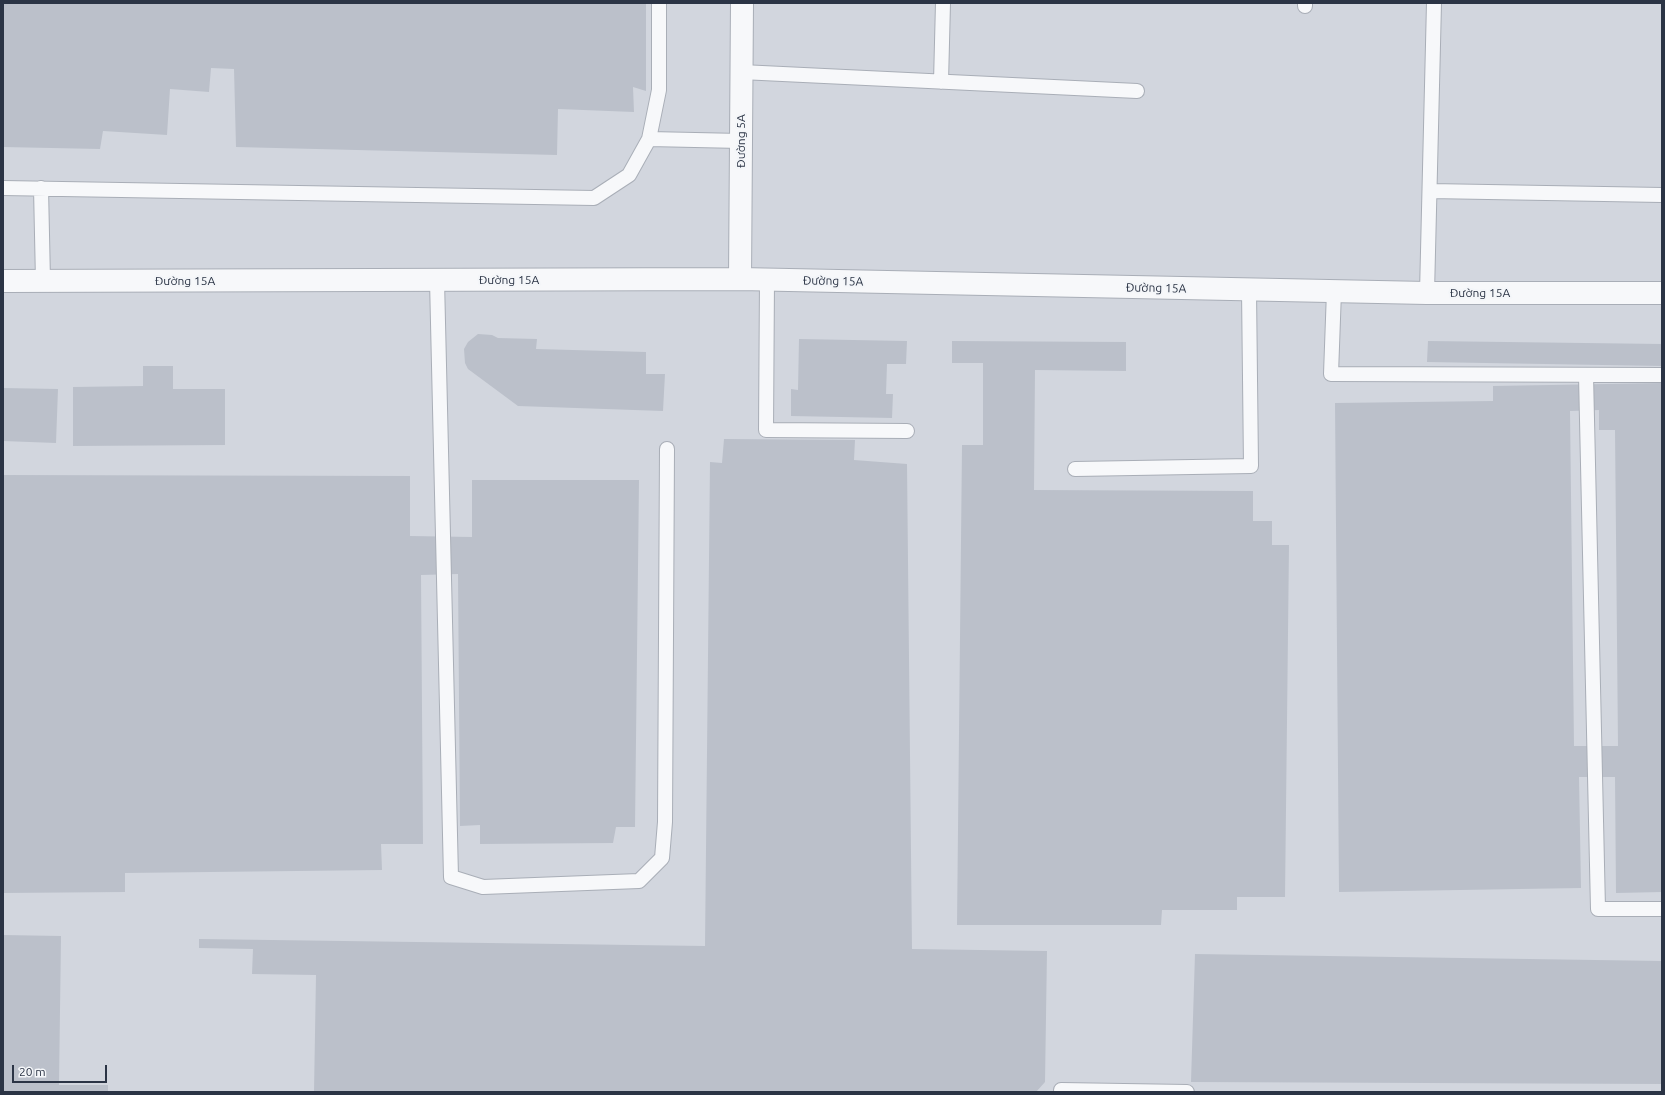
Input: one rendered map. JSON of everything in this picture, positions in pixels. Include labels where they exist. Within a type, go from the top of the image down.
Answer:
[{"type":"street","name":"Đường 5A","points":[[740,279],[742,3]]},
{"type":"street","name":"Đường 15A","points":[[3,281],[740,279],[1428,293],[1662,293]]},
{"type":"lane","points":[[3,188],[594,198],[629,176],[649,139],[659,90],[659,3]]},
{"type":"lane","points":[[941,82],[943,3]]},
{"type":"lane","points":[[1428,293],[1434,3]]},
{"type":"lane","points":[[741,72],[1137,91]]},
{"type":"lane","points":[[649,139],[741,141]]},
{"type":"lane","points":[[41,188],[43,281]]},
{"type":"lane","points":[[1430,191],[1662,195]]},
{"type":"lane","points":[[437,280],[451,877],[483,887],[638,881],[662,858],[665,822],[667,449]]},
{"type":"lane","points":[[767,280],[766,430],[907,431]]},
{"type":"lane","points":[[1074,469],[1251,466],[1249,290]]},
{"type":"lane","points":[[1334,291],[1331,374],[1662,375]]},
{"type":"lane","points":[[1586,375],[1598,909],[1662,909]]},
{"type":"lane","points":[[1061,1090],[1187,1092]]},
{"type":"shaded area","points":[[3,3],[1662,3],[1662,1092],[3,1092]]},
{"type":"building","points":[[3,3],[646,3],[646,91],[633,87],[634,112],[558,109],[557,155],[236,147],[234,69],[211,68],[209,92],[170,89],[167,135],[103,131],[100,149],[3,147]]},
{"type":"building","points":[[478,334],[492,335],[498,338],[537,339],[536,349],[646,352],[646,374],[665,374],[663,411],[518,406],[468,369],[465,363],[464,349],[468,342]]},
{"type":"building","points":[[799,339],[907,341],[906,364],[887,364],[886,394],[893,394],[892,418],[791,416],[791,389],[798,390]]},
{"type":"building","points":[[952,341],[1126,342],[1126,371],[1035,370],[1034,490],[1253,491],[1253,521],[1272,521],[1272,545],[1289,545],[1285,897],[1237,897],[1237,910],[1162,910],[1161,925],[957,925],[962,445],[983,445],[983,363],[952,363]]},
{"type":"building","points":[[1428,341],[1662,344],[1662,366],[1427,362]]},
{"type":"building","points":[[143,366],[173,366],[173,389],[225,389],[225,445],[73,446],[73,387],[143,386]]},
{"type":"building","points":[[1662,383],[1662,892],[1616,893],[1615,777],[1579,777],[1581,888],[1339,892],[1335,403],[1493,401],[1493,386]],"holes":[[[1599,410],[1599,430],[1615,430],[1618,746],[1574,746],[1570,411]]]},
{"type":"building","points":[[3,388],[58,389],[56,443],[3,441]]},
{"type":"building","points":[[724,439],[855,440],[854,460],[907,464],[912,949],[1047,951],[1045,1082],[1036,1092],[314,1092],[316,975],[252,974],[253,949],[199,948],[199,939],[705,946],[710,462],[722,463]]},
{"type":"building","points":[[3,475],[410,476],[410,536],[472,537],[472,480],[639,480],[635,827],[616,827],[613,843],[480,844],[480,825],[460,826],[458,574],[421,575],[423,844],[381,844],[382,870],[125,873],[125,892],[3,893]]},
{"type":"building","points":[[3,935],[61,936],[59,1085],[108,1085],[108,1092],[3,1092]]},
{"type":"building","points":[[1195,954],[1662,961],[1662,1084],[1191,1082]]}]
